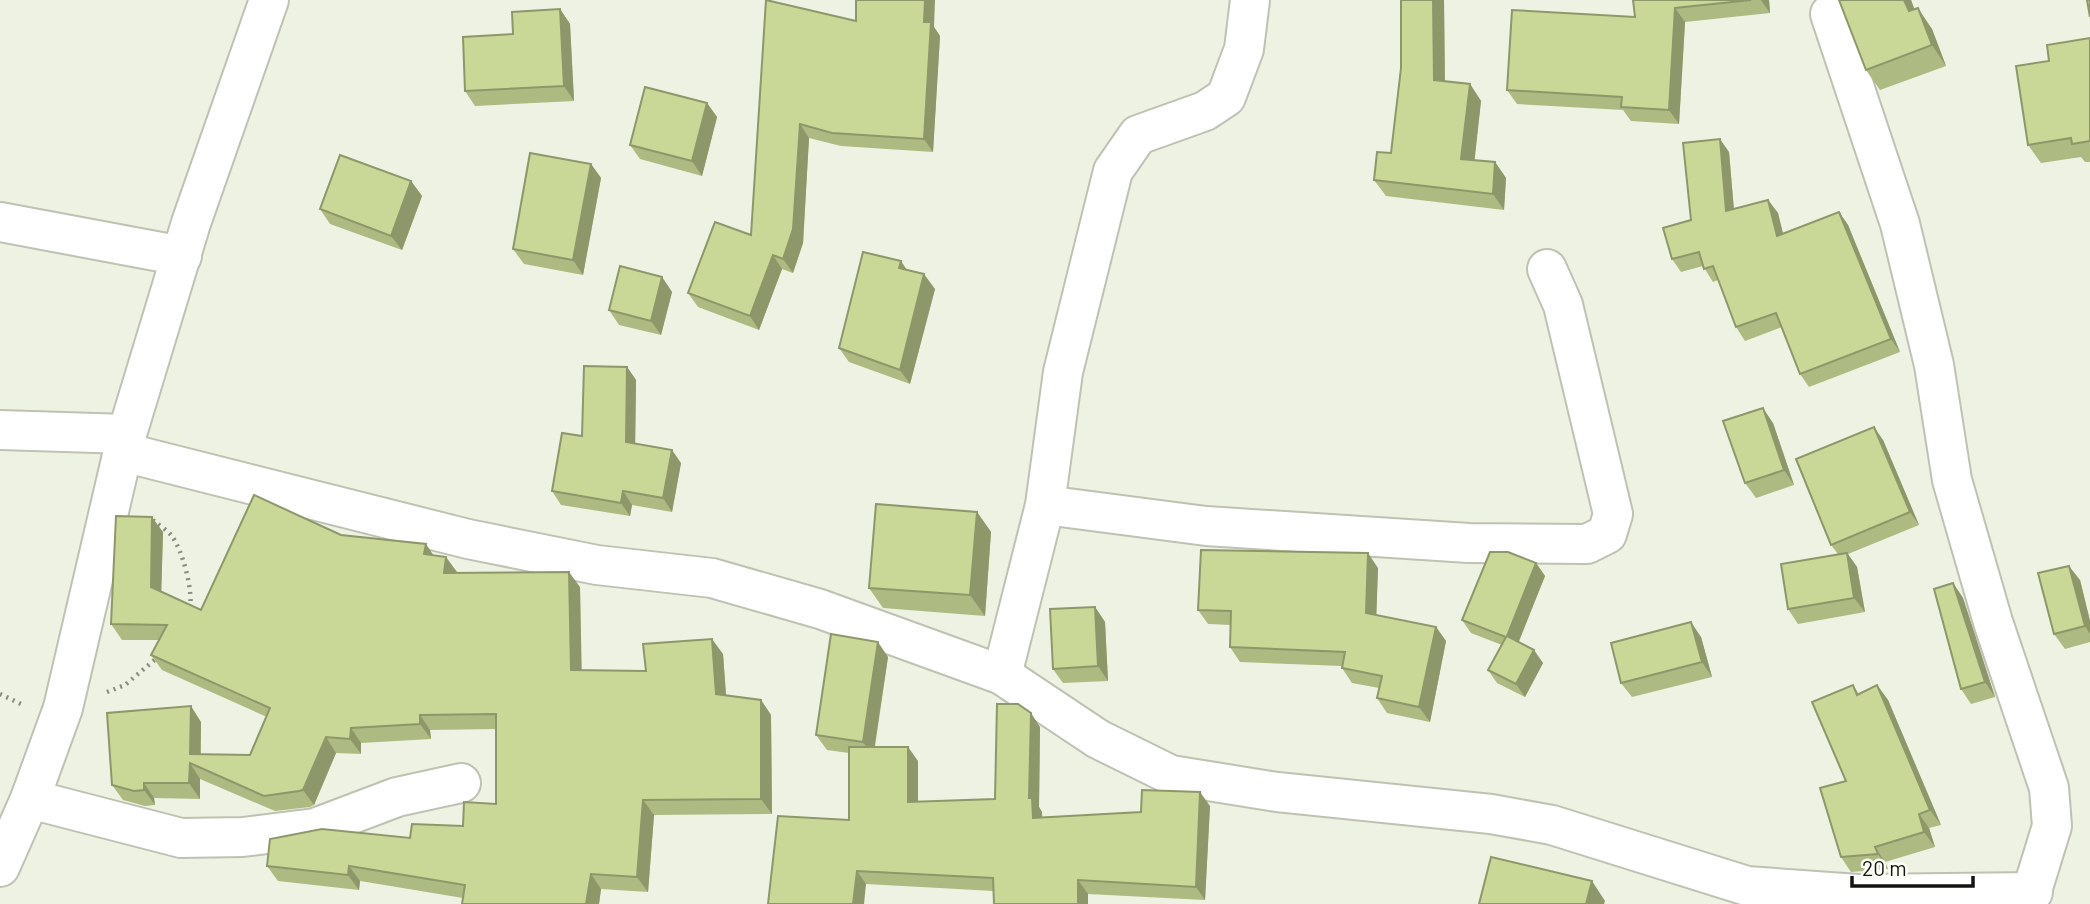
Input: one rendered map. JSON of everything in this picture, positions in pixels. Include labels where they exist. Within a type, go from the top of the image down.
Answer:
[{"type":"street","points":[[0,867],[30,799],[64,708],[125,443],[181,256],[269,0]]},
{"type":"street","points":[[1002,675],[1045,505],[1063,372],[1113,171],[1138,135],[1205,111],[1226,97],[1244,49],[1250,0]]},
{"type":"street","points":[[0,430],[125,443],[502,547],[597,565],[712,578],[820,609],[1002,675],[1098,739],[1171,775],[1277,792],[1490,814],[1552,825],[1747,886],[1858,894],[2031,898],[2052,826],[2049,788],[1993,622],[1952,480],[1934,365],[1900,224],[1830,14]]},
{"type":"street","points":[[0,222],[181,256]]},
{"type":"street","points":[[1045,505],[1206,526],[1469,543],[1587,544],[1607,534],[1613,514],[1563,305],[1547,269]]},
{"type":"street","points":[[30,799],[181,838],[243,837],[315,828],[397,797],[461,783]]},
{"type":"path","points":[[114,489],[172,536],[187,572],[191,605],[187,615]]},
{"type":"path","points":[[64,708],[125,685],[158,657]]},
{"type":"building","points":[[766,0],[856,21],[856,0],[925,0],[924,22],[931,22],[924,139],[832,133],[800,124],[793,229],[783,259],[773,255],[750,316],[688,293],[715,222],[751,235]]},
{"type":"building","points":[[1401,0],[1433,0],[1434,80],[1470,84],[1461,159],[1495,162],[1493,194],[1374,180],[1377,152],[1391,153],[1401,68]]},
{"type":"building","points":[[1633,0],[1751,0],[1675,8],[1669,110],[1621,107],[1622,97],[1507,90],[1512,10],[1635,17]]},
{"type":"building","points":[[1839,0],[1904,0],[1909,11],[1918,8],[1932,45],[1866,70]]},
{"type":"building","points":[[560,9],[564,86],[465,91],[463,37],[513,34],[512,12]]},
{"type":"building","points":[[2090,38],[2090,141],[2072,144],[2071,138],[2028,145],[2016,66],[2049,61],[2047,45]]},
{"type":"building","points":[[645,87],[707,103],[692,161],[630,145]]},
{"type":"building","points":[[1720,139],[1726,211],[1768,200],[1777,236],[1839,212],[1891,339],[1800,374],[1776,313],[1736,327],[1713,266],[1704,269],[1699,252],[1672,259],[1663,228],[1691,220],[1683,143]]},
{"type":"building","points":[[530,153],[591,164],[573,260],[513,249]]},
{"type":"building","points":[[340,155],[411,181],[391,236],[320,209]]},
{"type":"building","points":[[863,252],[901,261],[899,268],[924,274],[900,370],[839,348]]},
{"type":"building","points":[[620,266],[662,277],[651,321],[609,310]]},
{"type":"building","points":[[584,366],[627,367],[626,442],[672,450],[663,498],[623,491],[621,503],[552,491],[562,433],[582,436]]},
{"type":"building","points":[[1763,408],[1784,470],[1745,483],[1723,421]]},
{"type":"building","points":[[1874,427],[1910,512],[1831,545],[1796,459]]},
{"type":"building","points":[[254,495],[341,535],[426,544],[424,554],[446,557],[444,573],[569,572],[571,670],[646,671],[643,644],[712,639],[716,694],[761,700],[761,799],[643,800],[637,877],[591,874],[586,904],[462,904],[465,885],[349,866],[348,875],[267,866],[270,839],[322,829],[410,838],[412,824],[463,826],[464,802],[496,804],[496,714],[420,715],[420,724],[351,728],[350,739],[326,737],[303,790],[299,791],[264,796],[190,763],[189,783],[144,783],[144,790],[134,791],[112,785],[107,713],[191,706],[190,754],[250,755],[270,708],[151,655],[167,625],[111,624],[116,516],[152,517],[151,587],[201,610]]},
{"type":"building","points":[[876,504],[977,512],[970,595],[869,588]]},
{"type":"building","points":[[1201,550],[1368,553],[1366,613],[1436,627],[1419,707],[1377,698],[1382,676],[1342,668],[1345,652],[1230,647],[1231,611],[1198,610]]},
{"type":"building","points":[[1490,552],[1508,552],[1536,563],[1507,636],[1534,650],[1516,684],[1488,670],[1506,637],[1462,620]]},
{"type":"building","points":[[1847,553],[1854,598],[1788,609],[1781,564]]},
{"type":"building","points":[[2069,566],[2085,626],[2054,634],[2038,573]]},
{"type":"building","points":[[1953,583],[1985,682],[1961,689],[1934,589]]},
{"type":"building","points":[[1095,607],[1098,666],[1053,669],[1050,609]]},
{"type":"building","points":[[1691,622],[1702,662],[1621,683],[1611,643]]},
{"type":"building","points":[[831,634],[878,642],[863,742],[816,735]]},
{"type":"building","points":[[1853,685],[1857,695],[1877,685],[1930,810],[1919,814],[1924,832],[1875,847],[1878,854],[1841,857],[1820,788],[1846,781],[1812,702]]},
{"type":"building","points":[[997,704],[1018,704],[1031,713],[1029,798],[1032,798],[1033,818],[1141,812],[1142,790],[1200,792],[1196,887],[1078,880],[1078,904],[994,904],[993,878],[857,871],[853,904],[768,904],[778,816],[849,820],[849,747],[908,747],[908,802],[995,799]]},
{"type":"building","points":[[1491,857],[1592,881],[1586,904],[1479,904]]}]
